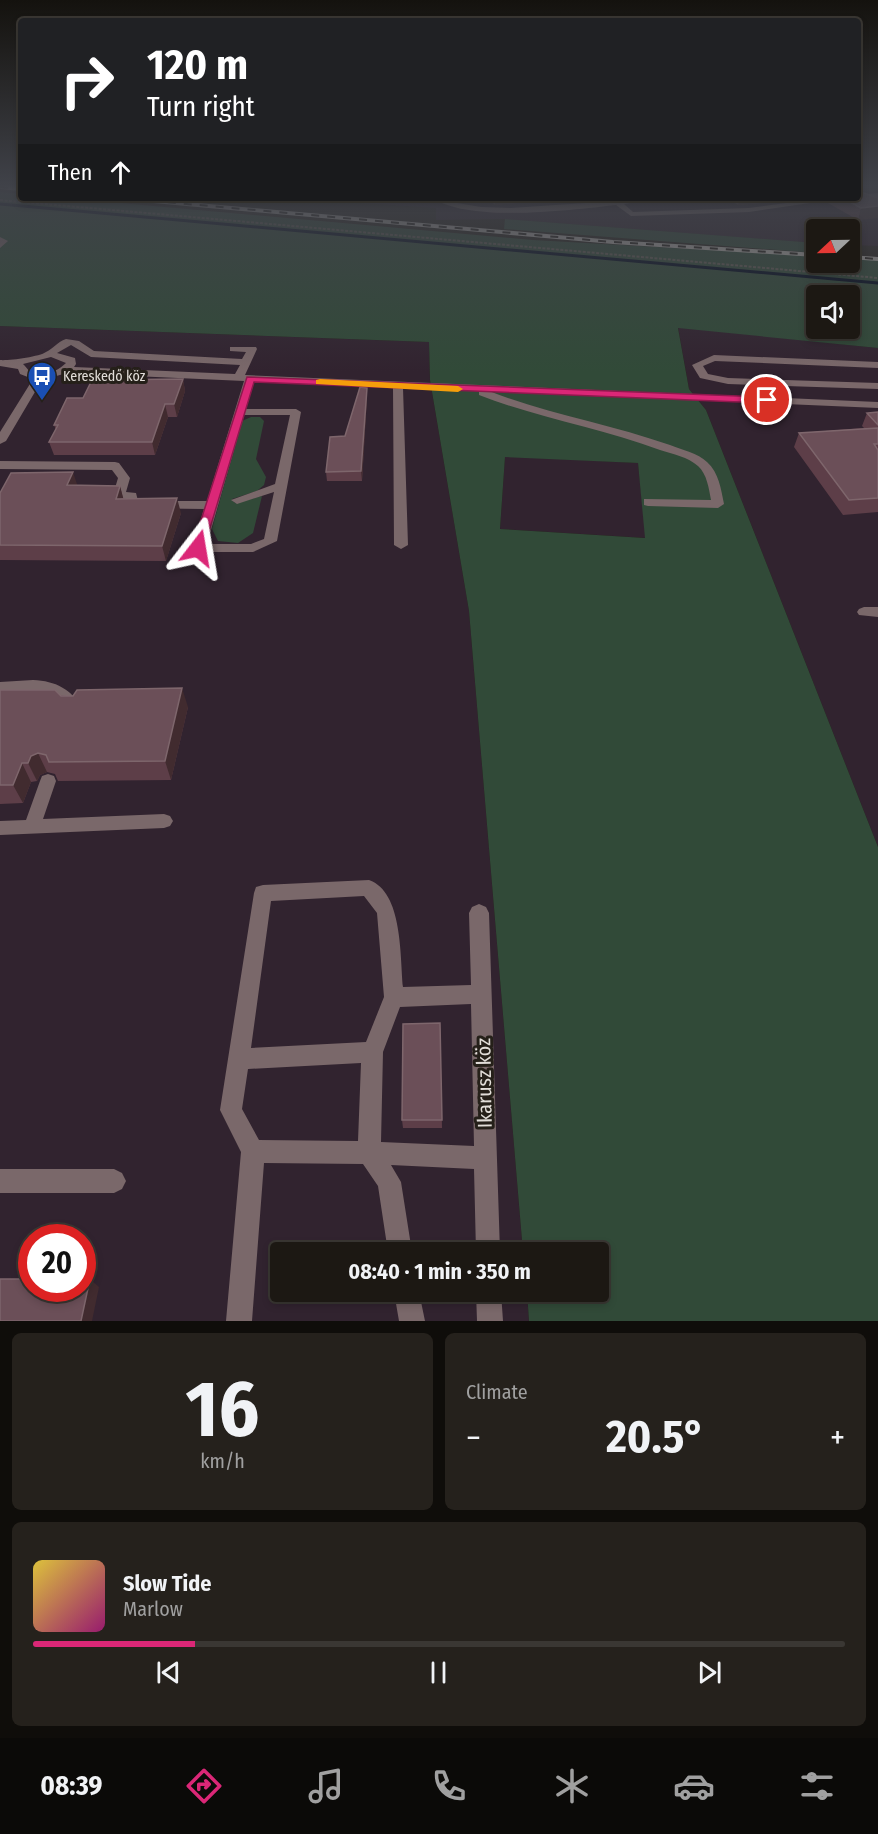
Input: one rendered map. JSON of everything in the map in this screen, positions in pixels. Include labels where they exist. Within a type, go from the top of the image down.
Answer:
[{"type":"street","points":[[51,354],[58,344],[77,341],[92,354],[246,363]]},
{"type":"street","points":[[159,358],[166,346]]},
{"type":"street","points":[[234,349],[252,350],[246,363],[238,412],[198,548],[253,548],[270,541],[296,412],[238,412]]},
{"type":"street","points":[[0,362],[26,364],[51,354],[67,357],[68,367]]},
{"type":"street","points":[[878,365],[714,358],[696,365],[704,376],[728,381],[878,386]]},
{"type":"street","points":[[829,363],[836,383]]},
{"type":"street","points":[[26,364],[24,372],[29,376],[39,377],[68,367],[475,390],[703,396],[878,405]]},
{"type":"street","points":[[0,441],[4,428],[39,377]]},
{"type":"street","points":[[398,386],[401,545]]},
{"type":"street","points":[[475,390],[511,404],[650,441],[692,457],[704,464],[711,474],[718,504],[648,502]]},
{"type":"street","points":[[0,465],[115,466],[124,478],[119,495],[132,496],[132,505],[210,505]]},
{"type":"street","points":[[237,500],[281,486]]},
{"type":"street","points":[[0,688],[54,687],[68,697],[75,709]]},
{"type":"street","points":[[32,826],[48,781]]},
{"type":"street","points":[[0,828],[164,821]]},
{"type":"street","points":[[239,1321],[253,1150],[231,1110],[263,893],[369,888],[386,910],[394,997],[372,1052],[369,1153],[389,1182],[398,1242]]},
{"type":"street","name":"Ikarusz köz","points":[[479,913],[488,1242]]},
{"type":"street","points":[[394,997],[481,994]]},
{"type":"street","points":[[239,1059],[372,1052]]},
{"type":"street","points":[[253,1150],[485,1158]]},
{"type":"street","points":[[0,1181],[114,1181]]},
{"type":"street","points":[[409,1302],[412,1321]]},
{"type":"street","points":[[489,1302],[490,1321]]},
{"type":"path","points":[[536,248],[878,278]]},
{"type":"shaded area","points":[[0,326],[429,342],[430,380],[469,611],[522,1242],[270,1242],[270,1302],[528,1302],[529,1321],[0,1321]]},
{"type":"shaded area","points":[[678,327],[878,348],[878,847],[706,410],[689,389]]},
{"type":"shaded area","points":[[505,456],[638,463],[646,538],[500,529]]},
{"type":"green space","points":[[0,248],[668,248],[806,255],[806,273],[860,273],[860,259],[878,260],[878,348],[678,328],[689,389],[706,410],[878,847],[878,1321],[529,1321],[528,1302],[609,1302],[609,1242],[522,1242],[469,611],[430,380],[429,342],[0,326]],"holes":[[[505,457],[638,463],[645,538],[500,529]]]},
{"type":"green space","points":[[746,248],[806,248],[806,252]]},
{"type":"green space","points":[[251,417],[260,417],[264,421],[256,459],[266,477],[264,485],[257,491],[232,499],[235,503],[262,496],[253,533],[238,543],[218,541],[212,529],[242,421]]},
{"type":"building","points":[[183,379],[174,404],[165,404],[152,442],[49,442],[58,425],[54,425],[67,398],[83,398],[92,380]]},
{"type":"building","points":[[360,387],[367,388],[361,471],[326,472],[330,437],[345,436]]},
{"type":"building","points":[[878,412],[878,425],[867,413]]},
{"type":"building","points":[[878,428],[878,444],[874,444],[878,450],[878,498],[849,500],[799,433]]},
{"type":"building","points":[[73,472],[67,485],[120,486],[116,499],[177,498],[162,546],[0,545],[0,493],[11,473]]},
{"type":"building","points":[[182,688],[165,761],[49,762],[46,755],[38,753],[31,756],[28,763],[22,763],[13,785],[0,785],[0,690],[55,690],[61,696],[73,696],[77,690]]},
{"type":"building","points":[[440,1023],[442,1120],[402,1120],[403,1024]]},
{"type":"building","points":[[0,1279],[18,1279],[18,1302],[85,1302],[81,1321],[0,1321]]},
{"type":"waterway","points":[[485,248],[878,283]]},
{"type":"railway","points":[[701,248],[806,254]]},
{"type":"railway","points":[[860,258],[878,259]]},
{"type":"slow traffic","points":[[320,382],[458,389]]},
{"type":"place","name":"Kereskedő köz","points":[[42,402]]},
{"type":"route","points":[[198,548],[250,379],[475,390],[619,393],[767,400]]}]
